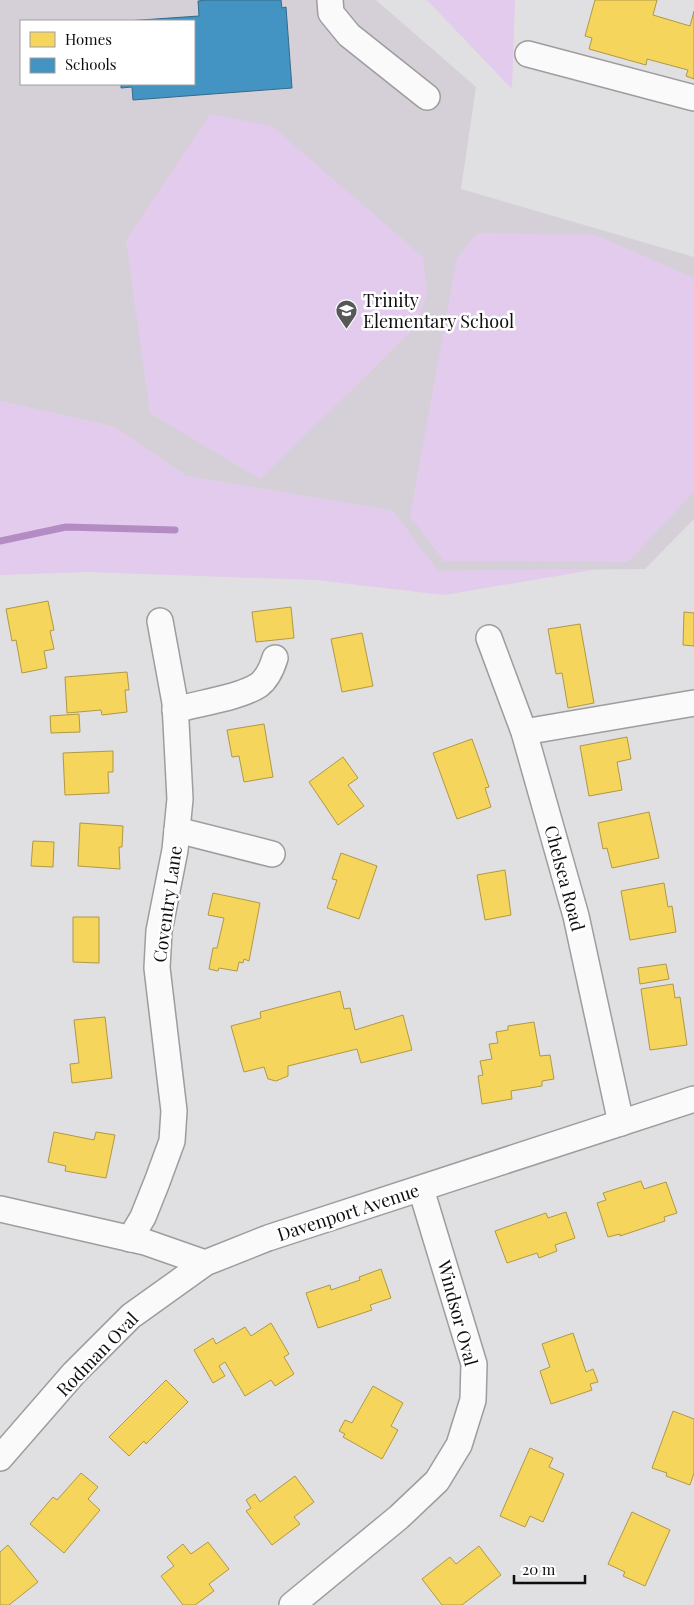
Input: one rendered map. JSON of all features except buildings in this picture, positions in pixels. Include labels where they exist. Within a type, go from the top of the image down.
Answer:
[{"type":"street","points":[[330,0],[331,13],[349,35],[428,97]]},
{"type":"street","points":[[528,54],[694,98]]},
{"type":"street","name":"Coventry Lane","points":[[130,1239],[143,1217],[172,1141],[174,1111],[157,968],[160,931],[177,830],[180,799],[175,710],[160,622]]},
{"type":"street","name":"Chelsea Road","points":[[489,638],[524,732],[576,916],[621,1123]]},
{"type":"street","points":[[175,710],[248,691],[260,684],[268,675],[275,658]]},
{"type":"street","points":[[524,732],[694,703]]},
{"type":"street","points":[[177,830],[272,854]]},
{"type":"street","name":"Davenport Avenue","points":[[205,1263],[268,1238],[694,1099]]},
{"type":"street","name":"Windsor Oval","points":[[292,1605],[399,1517],[437,1482],[459,1445],[474,1400],[474,1364],[421,1189]]},
{"type":"street","points":[[0,1209],[130,1239],[205,1263]]},
{"type":"street","name":"Rodman Oval","points":[[0,1458],[74,1373],[132,1316],[205,1263]]},
{"type":"shaded area","name":"Trinity Elementary School","points":[[0,0],[376,0],[476,87],[461,189],[694,257],[694,519],[645,569],[437,571],[393,511],[186,476],[115,427],[0,401]]},
{"type":"shaded area","points":[[427,0],[515,0],[512,89]]},
{"type":"shaded area","points":[[210,114],[272,126],[423,257],[427,293],[416,327],[260,479],[150,413],[126,240]]},
{"type":"shaded area","points":[[477,233],[596,235],[694,278],[694,492],[628,562],[444,561],[410,516],[457,258]]},
{"type":"shaded area","points":[[0,401],[115,427],[186,476],[393,511],[438,571],[598,569],[444,595],[316,580],[88,572],[0,575]]},
{"type":"waterway","points":[[0,541],[66,527],[175,530]]},
{"type":"place","name":"Trinity Elementary School","points":[[347,329]]}]
